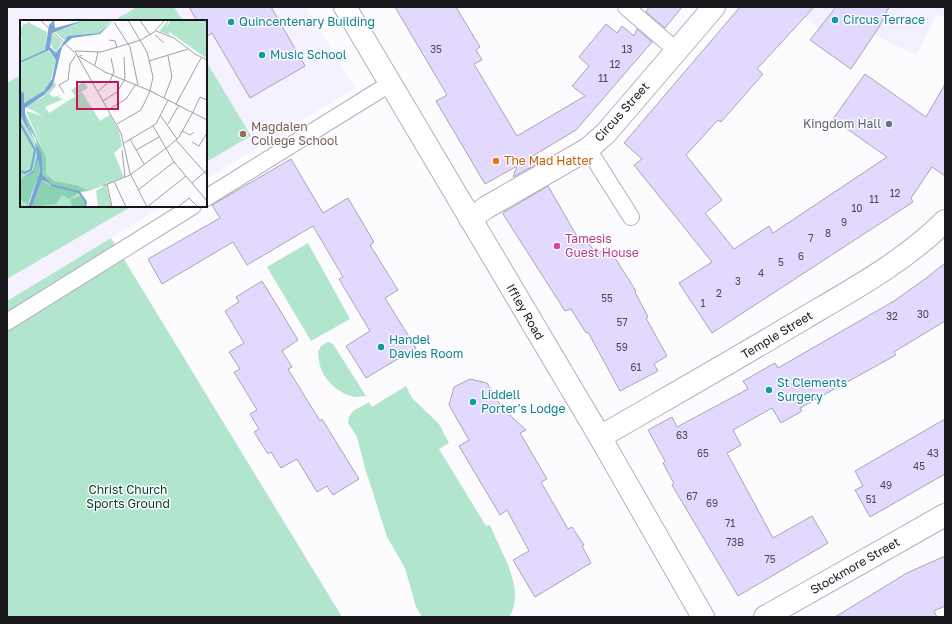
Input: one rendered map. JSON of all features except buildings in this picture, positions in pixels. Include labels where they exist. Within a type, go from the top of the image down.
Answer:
[{"type":"street","name":"Iffley Road","points":[[345,7],[600,437],[703,617]]},
{"type":"street","name":"Circus Street","points":[[470,218],[588,149],[606,133],[714,7]]},
{"type":"street","name":"Temple Street","points":[[600,437],[861,285],[928,238],[945,221]]},
{"type":"street","name":"Stockmore Street","points":[[765,617],[945,515]]},
{"type":"lane","points":[[626,7],[677,51]]},
{"type":"lane","points":[[207,197],[390,83]]},
{"type":"lane","points":[[588,149],[631,217]]},
{"type":"lane","points":[[7,322],[191,207]]},
{"type":"shaded area","name":"Magdalen College School","points":[[7,7],[306,7],[355,88],[207,178],[207,20],[20,20],[20,207],[161,207],[7,301]]},
{"type":"shaded area","points":[[794,7],[945,7],[945,18],[937,14],[916,55],[859,27],[843,50]]},
{"type":"green space","points":[[137,7],[174,7],[182,20],[115,20]]},
{"type":"green space","points":[[207,63],[251,136],[207,161]]},
{"type":"green space","points":[[20,76],[20,207],[130,207],[7,279],[7,83]]},
{"type":"green space","name":"Christ Church Sports Ground","points":[[111,238],[342,617],[7,617],[7,301]]},
{"type":"green space","points":[[308,243],[350,319],[311,341],[267,267]]},
{"type":"green space","points":[[328,342],[333,344],[366,396],[356,397],[346,394],[336,388],[324,376],[320,366],[318,352],[321,346]]},
{"type":"green space","points":[[406,386],[412,398],[439,424],[449,443],[439,449],[486,526],[490,525],[505,558],[514,583],[515,595],[514,606],[509,617],[422,617],[416,607],[405,568],[387,537],[365,468],[357,437],[348,423],[349,417],[353,411],[369,402],[372,407]]},
{"type":"place","name":"Circus Terrace","points":[[835,20]]},
{"type":"place","name":"Quincentenary Building","points":[[231,22]]},
{"type":"place","name":"Music School","points":[[262,55]]},
{"type":"place","name":"Kingdom Hall","points":[[889,124]]},
{"type":"place","name":"Magdalen College School","points":[[243,134]]},
{"type":"place","name":"The Mad Hatter","points":[[496,161]]},
{"type":"place","name":"Tamesis Guest House","points":[[557,246]]},
{"type":"place","name":"Handel Davies Room","points":[[381,347]]},
{"type":"place","name":"St Clements Surgery","points":[[769,390]]},
{"type":"place","name":"Liddell Porter's Lodge","points":[[473,402]]}]
